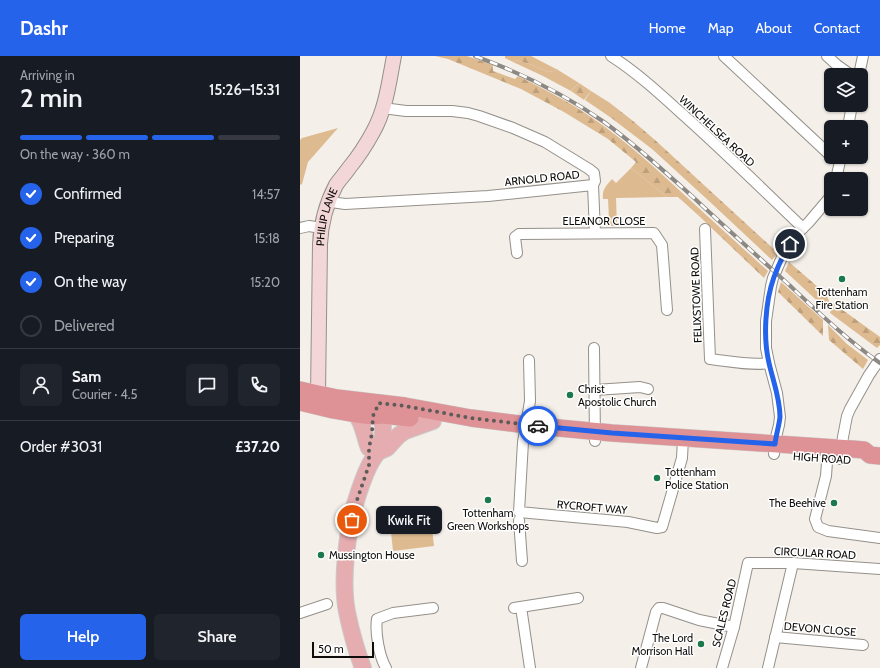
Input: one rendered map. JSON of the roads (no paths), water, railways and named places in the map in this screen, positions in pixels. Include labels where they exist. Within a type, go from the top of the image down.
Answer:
[{"type":"highway","name":"HIGH ROAD","points":[[300,390],[333,410],[356,414],[405,406],[526,430]]},
{"type":"highway","name":"HIGH ROAD","points":[[300,402],[337,398],[378,411],[484,429],[526,430],[595,437],[834,454],[864,450],[875,456]]},
{"type":"main road","name":"PHILIP LANE","points":[[318,400],[320,260],[324,213],[328,201],[337,185],[377,124],[388,89],[391,57]]},
{"type":"main road","points":[[363,668],[347,612],[347,545],[356,503],[374,450],[382,444],[383,431],[378,411]]},
{"type":"main road","points":[[356,414],[361,421],[365,438],[374,450]]},
{"type":"main road","points":[[374,450],[387,448],[399,435],[405,431],[433,421]]},
{"type":"street","name":"WINCHELSEA ROAD","points":[[611,56],[650,86],[689,120],[800,231]]},
{"type":"street","points":[[724,56],[824,147]]},
{"type":"street","points":[[827,56],[841,68]]},
{"type":"street","points":[[860,68],[863,56]]},
{"type":"street","name":"ARNOLD ROAD","points":[[328,201],[345,204],[488,196],[593,185],[595,181],[594,173],[565,153],[532,136],[479,116],[452,111],[406,111],[383,108]]},
{"type":"street","points":[[593,185],[595,233]]},
{"type":"street","points":[[775,449],[780,417],[777,393],[769,363],[765,337],[771,286],[779,263],[800,231],[824,204]]},
{"type":"street","points":[[300,228],[309,226],[322,228]]},
{"type":"street","name":"FELIXSTOWE ROAD","points":[[705,229],[710,359],[754,364],[769,363]]},
{"type":"street","name":"ELEANOR CLOSE","points":[[517,253],[515,236],[519,234],[654,233],[662,245],[667,310]]},
{"type":"street","points":[[594,348],[595,437]]},
{"type":"street","points":[[880,359],[869,375],[847,416],[826,476],[815,519],[818,527],[828,531],[880,538]]},
{"type":"street","points":[[522,561],[526,550],[519,516],[524,440],[530,401],[529,360]]},
{"type":"street","points":[[595,390],[640,387],[648,389]]},
{"type":"street","name":"RYCROFT WAY","points":[[519,516],[628,522],[655,528],[662,527],[682,458],[683,443]]},
{"type":"street","name":"CIRCULAR ROAD","points":[[748,563],[793,563],[880,570]]},
{"type":"street","name":"SCALES ROAD","points":[[722,668],[734,627],[748,563]]},
{"type":"street","name":"DEVON CLOSE","points":[[768,668],[793,563]]},
{"type":"street","points":[[530,668],[517,608],[578,598]]},
{"type":"street","points":[[300,612],[327,604]]},
{"type":"street","points":[[386,668],[380,655],[376,625],[377,619],[393,613],[432,608]]},
{"type":"street","points":[[641,668],[658,608],[663,608],[699,620],[734,627]]},
{"type":"street","name":"DEVON CLOSE","points":[[775,636],[863,645]]},
{"type":"railway","points":[[475,56],[558,93],[616,131],[672,178],[832,324],[880,363]]},
{"type":"place","name":"Tottenham Fire Station","points":[[842,279]]},
{"type":"place","name":"Christ Apostolic Church","points":[[570,395]]},
{"type":"place","name":"Tottenham Police Station","points":[[657,478]]},
{"type":"place","name":"Tottenham Green Workshops","points":[[488,500]]},
{"type":"place","name":"The Beehive","points":[[834,503]]},
{"type":"place","name":"Kwik Fit","points":[[352,520]]},
{"type":"place","name":"Mussington House","points":[[321,555]]},
{"type":"place","name":"The Lord Morrison Hall","points":[[701,644]]}]
